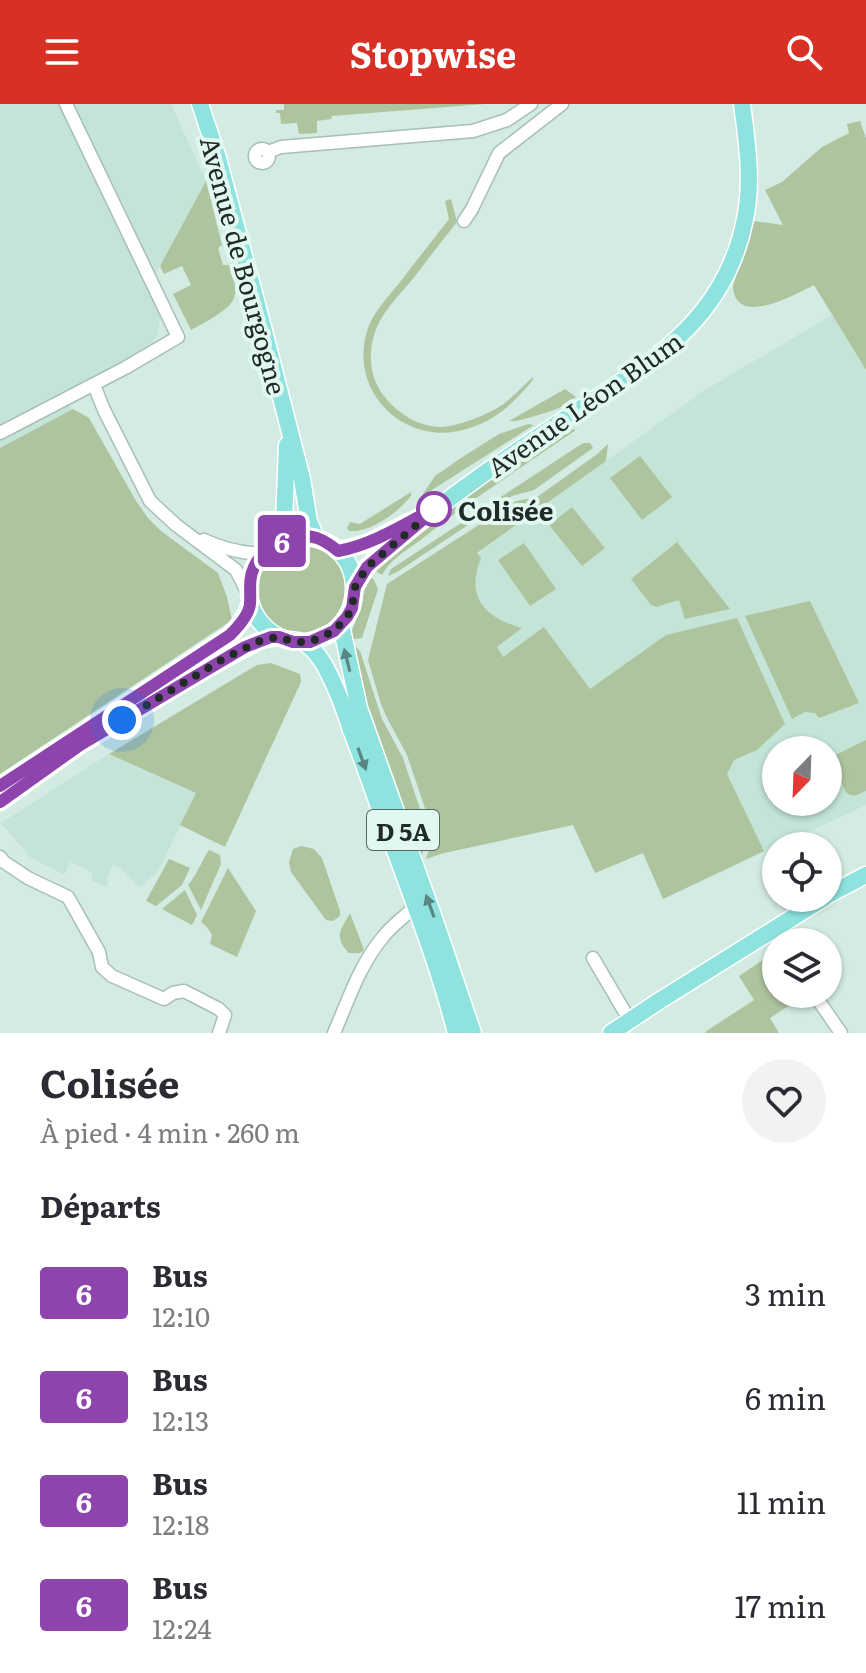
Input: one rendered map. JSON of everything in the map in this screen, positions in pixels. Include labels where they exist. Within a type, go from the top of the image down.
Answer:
[{"type":"main road","name":"Avenue de Bourgogne","points":[[200,104],[218,158],[302,479],[309,521],[316,538]]},
{"type":"main road","name":"Avenue Léon Blum","points":[[355,587],[367,567],[439,506],[649,363],[680,338],[705,310],[731,262],[745,222],[749,170],[742,104]]},
{"type":"main road","name":"Avenue de Bourgogne","points":[[278,542],[284,523],[287,427]]},
{"type":"main road","name":"Avenue Léon Blum","points":[[338,551],[368,543],[439,506]]},
{"type":"main road","points":[[0,786],[230,635],[248,611],[252,571],[262,554],[278,542],[303,536],[316,538],[338,551],[347,561],[355,587],[352,608],[334,631],[319,640],[302,642],[279,637],[257,642],[195,675],[80,745],[0,802]]},
{"type":"main road","points":[[250,599],[259,621],[279,637]]},
{"type":"main road","name":"D 5A","points":[[341,625],[359,708],[473,1033]]},
{"type":"main road","name":"D 5A","points":[[302,642],[319,657],[334,684],[415,906],[456,1033]]},
{"type":"main road","points":[[842,888],[866,875]]},
{"type":"main road","points":[[785,928],[806,912]]},
{"type":"main road","points":[[611,1033],[762,943]]},
{"type":"street","points":[[0,433],[178,337],[66,104]]},
{"type":"street","points":[[268,152],[281,147],[473,131],[507,120],[531,104]]},
{"type":"street","points":[[464,221],[499,153],[562,104]]},
{"type":"street","points":[[94,385],[150,501],[176,525],[236,570],[250,599]]},
{"type":"street","points":[[176,525],[223,548],[262,554]]},
{"type":"street","points":[[0,857],[28,878],[68,897],[99,952],[102,967],[112,976],[164,999],[184,991],[219,1009],[225,1015],[219,1033]]},
{"type":"street","points":[[334,1033],[376,946],[415,906]]},
{"type":"street","points":[[593,958],[630,1021]]},
{"type":"street","points":[[824,1008],[841,1033]]},
{"type":"shaded area","points":[[0,104],[171,104],[206,181],[148,288],[160,316],[158,333],[152,344],[142,354],[66,393],[72,410],[0,448]]},
{"type":"shaded area","points":[[284,104],[485,104],[332,116],[331,119],[317,121],[317,133],[299,134],[297,123],[281,124],[280,113],[276,110],[284,110]]},
{"type":"shaded area","points":[[860,121],[866,138],[866,370],[814,285],[781,301],[755,307],[744,305],[736,299],[733,286],[754,221],[783,225],[765,190],[782,182],[822,147],[849,133],[847,124]]},
{"type":"shaded area","points":[[206,142],[250,299],[242,302],[204,156]]},
{"type":"shaded area","points":[[206,181],[222,245],[218,248],[223,265],[229,265],[235,294],[222,312],[191,330],[173,294],[191,285],[182,266],[164,274],[160,266]]},
{"type":"shaded area","points":[[451,199],[457,222],[377,327],[371,348],[376,383],[389,402],[409,418],[440,427],[457,425],[487,413],[506,402],[533,377],[533,380],[512,403],[489,420],[447,433],[424,431],[404,423],[387,410],[374,394],[366,374],[363,352],[374,316],[449,219],[445,201]]},
{"type":"shaded area","points":[[832,315],[866,370],[866,805],[808,832],[762,832],[762,853],[663,899],[643,853],[595,873],[573,825],[444,853],[477,554],[702,392]]},
{"type":"shaded area","points":[[565,389],[576,397],[565,405],[522,420],[509,421]]},
{"type":"shaded area","points":[[73,409],[89,418],[148,518],[218,573],[232,620],[0,774],[0,448]]},
{"type":"shaded area","points":[[528,424],[534,425],[421,497],[435,476],[464,456],[499,434]]},
{"type":"shaded area","points":[[572,429],[576,430],[476,498],[403,553],[382,575],[374,570],[375,566],[471,492],[542,441],[546,444]]},
{"type":"shaded area","points":[[583,443],[590,443],[593,448],[534,490],[512,496],[388,576],[391,569]]},
{"type":"shaded area","points":[[608,444],[606,461],[477,553],[481,558],[475,584],[482,604],[498,618],[522,628],[497,647],[503,657],[544,627],[590,689],[666,635],[737,618],[785,724],[772,736],[762,736],[762,745],[757,750],[734,760],[727,774],[762,852],[663,899],[643,853],[595,873],[573,825],[426,859],[433,835],[431,826],[407,755],[381,704],[368,660],[387,584],[516,501],[537,497]]},
{"type":"shaded area","points":[[640,456],[672,497],[642,520],[610,478]]},
{"type":"shaded area","points":[[411,492],[406,502],[383,520],[357,531],[347,528],[350,522],[360,524]]},
{"type":"shaded area","points":[[572,507],[605,548],[582,566],[549,525]]},
{"type":"shaded area","points":[[677,542],[730,609],[685,619],[679,600],[656,607],[651,605],[631,579]]},
{"type":"shaded area","points":[[524,543],[556,589],[530,606],[498,560]]},
{"type":"shaded area","points":[[302,544],[319,547],[334,557],[344,572],[347,589],[344,606],[334,621],[319,631],[302,634],[285,631],[270,621],[260,606],[257,589],[260,572],[270,557],[285,547]]},
{"type":"shaded area","points":[[367,574],[378,589],[362,638],[349,640],[361,606]]},
{"type":"shaded area","points":[[810,601],[859,703],[819,718],[815,713],[805,712],[792,719],[745,616]]},
{"type":"shaded area","points":[[356,647],[360,651],[382,719],[403,758],[424,821],[426,834],[422,856],[441,912],[437,909],[365,707],[350,649]]},
{"type":"shaded area","points":[[271,663],[300,674],[301,682],[225,847],[180,825],[196,793],[109,754],[257,665]]},
{"type":"shaded area","points":[[866,740],[866,791],[856,795],[846,792],[842,784],[842,752]]},
{"type":"shaded area","points":[[109,754],[196,793],[158,871],[140,887],[113,864],[106,887],[91,880],[93,873],[70,862],[64,875],[30,857],[1,823]]},
{"type":"shaded area","points":[[301,846],[314,849],[322,858],[340,911],[340,916],[333,921],[326,920],[291,872],[289,862],[293,849]]},
{"type":"shaded area","points":[[209,850],[220,855],[221,864],[201,910],[188,885]]},
{"type":"shaded area","points":[[169,859],[190,868],[182,885],[156,906],[146,901]]},
{"type":"shaded area","points":[[228,868],[256,911],[237,957],[210,944],[212,935],[201,922]]},
{"type":"shaded area","points":[[185,890],[197,915],[192,925],[162,909]]},
{"type":"shaded area","points":[[350,913],[364,950],[360,953],[349,953],[341,942],[342,929]]},
{"type":"shaded area","points":[[762,961],[762,1008],[785,1008],[770,1018],[779,1033],[705,1032],[754,1000],[739,976]]},
{"type":"bus line","name":"6","points":[[0,786],[230,635],[248,611],[252,571],[268,548],[278,542],[303,536],[316,538],[338,551],[356,548],[439,506],[367,567],[355,587],[352,608],[347,617],[327,636],[310,642],[271,637],[245,647],[80,745],[0,802]]},
{"type":"place","name":"Colisée","points":[[434,509]]},
{"type":"route","points":[[122,720],[225,658],[264,639],[279,637],[293,642],[310,642],[327,636],[347,617],[352,608],[355,587],[367,567],[439,506],[434,509]]}]
